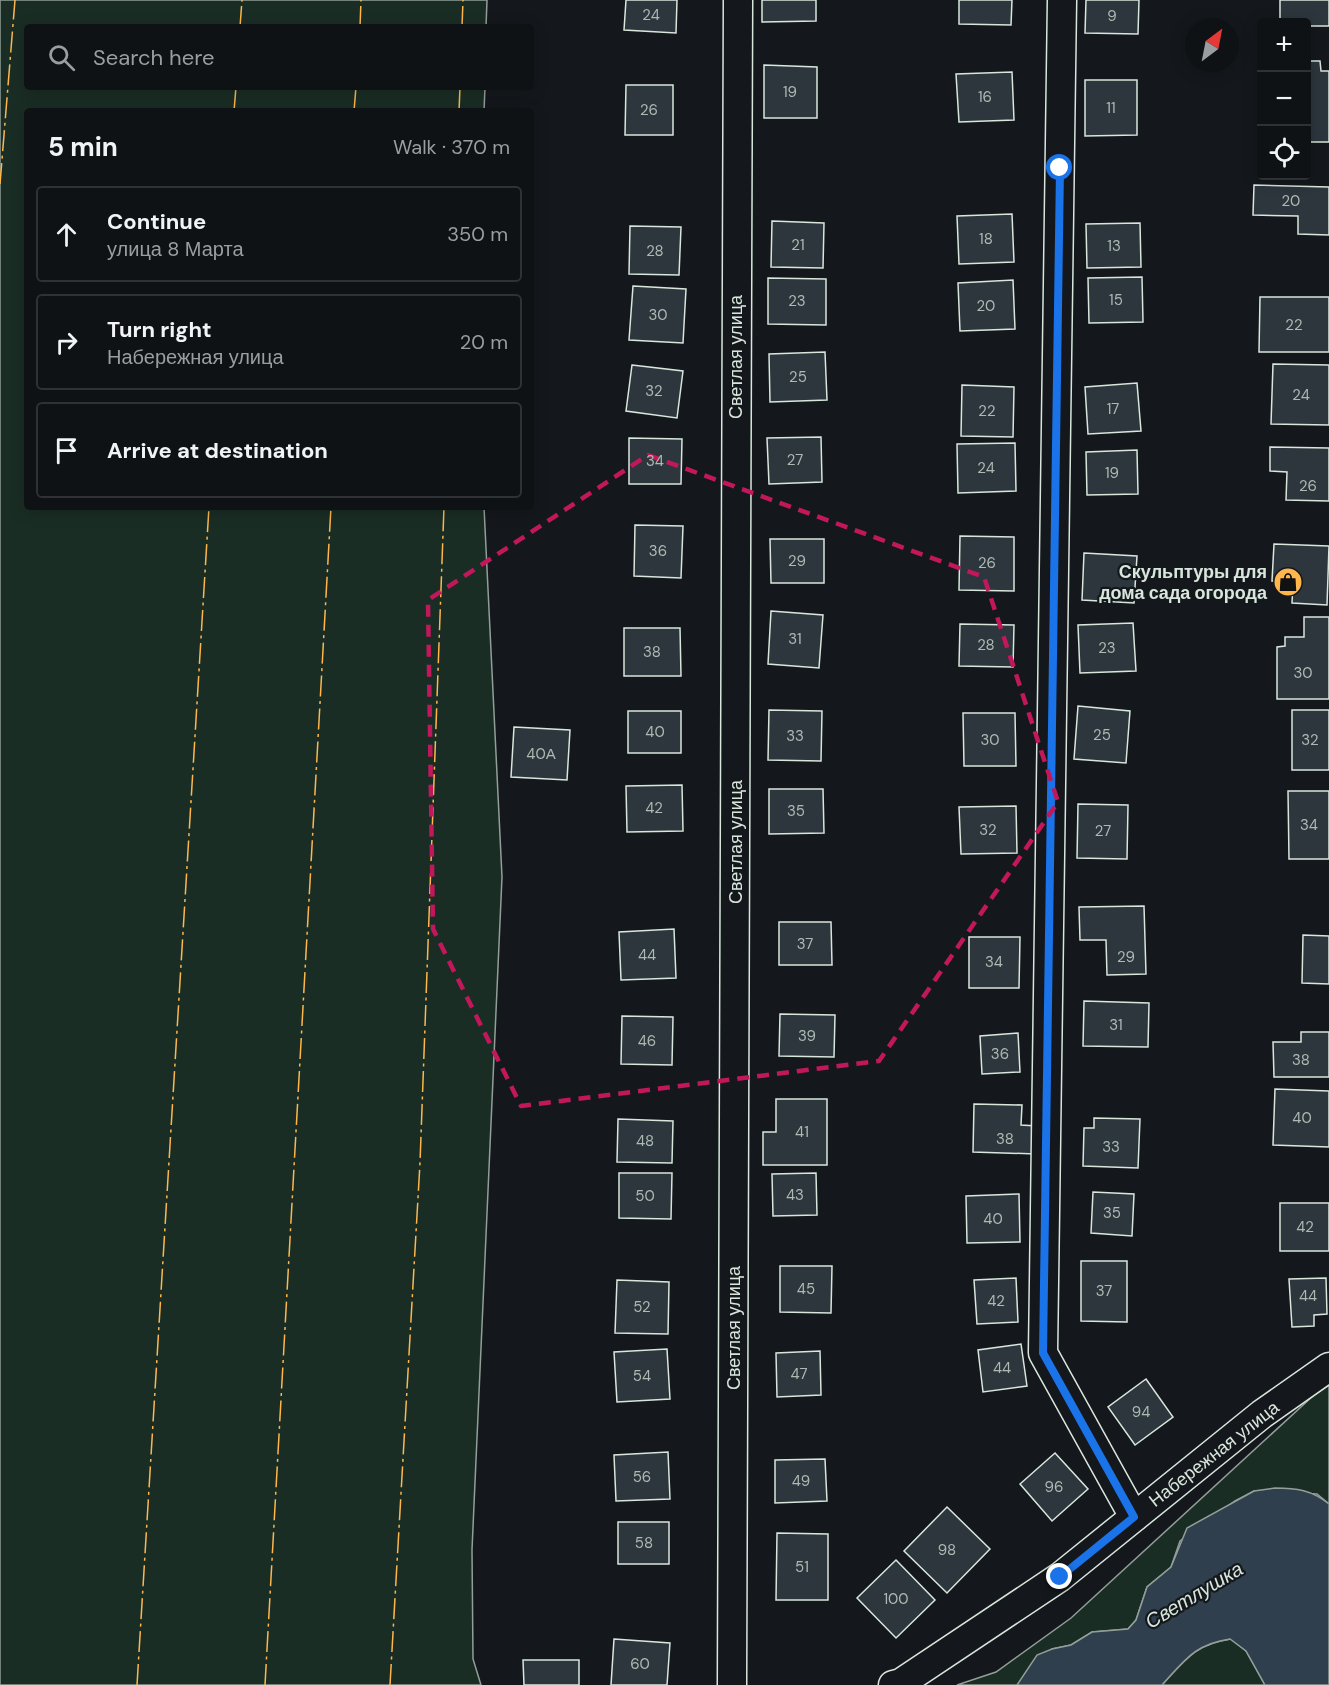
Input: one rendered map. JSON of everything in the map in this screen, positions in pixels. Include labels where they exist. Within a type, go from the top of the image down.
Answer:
[{"type":"street","name":"Светлая улица","points":[[732,1685],[738,0]]},
{"type":"street","points":[[1062,0],[1043,1353],[1134,1517]]},
{"type":"street","name":"Набережная улица","points":[[893,1685],[901,1683],[1060,1577],[1262,1414],[1329,1368]]},
{"type":"highlighted area","points":[[648,455],[984,577],[1058,802],[879,1061],[521,1106],[433,929],[428,600]]},
{"type":"green space","points":[[0,0],[487,0],[486,24],[24,24],[24,90],[485,90],[484,108],[24,108],[24,510],[484,510],[502,877],[472,1550],[473,1659],[481,1685],[0,1685]]},
{"type":"green space","points":[[1329,1385],[1329,1504],[1317,1494],[1254,1491],[1235,1501],[1180,1541],[1171,1567],[1147,1587],[1136,1620],[1128,1629],[1092,1632],[1071,1645],[1052,1649],[1017,1685],[957,1685],[996,1672],[1071,1618],[1314,1395]]},
{"type":"green space","points":[[1231,1639],[1246,1651],[1265,1685],[1162,1685],[1184,1661],[1199,1649]]},
{"type":"water","name":"Светлушка","points":[[1275,1488],[1304,1491],[1329,1504],[1329,1685],[1265,1685],[1246,1651],[1230,1639],[1199,1649],[1184,1661],[1162,1685],[1017,1685],[1037,1655],[1071,1645],[1092,1632],[1128,1629],[1136,1620],[1147,1587],[1171,1567],[1187,1528],[1254,1491]]},
{"type":"building","points":[[626,0],[677,0],[676,33],[624,30]]},
{"type":"building","points":[[762,0],[816,0],[816,21],[762,22]]},
{"type":"building","points":[[959,0],[1012,0],[1011,25],[959,24]]},
{"type":"building","points":[[1086,0],[1139,0],[1138,34],[1085,33]]},
{"type":"building","points":[[1280,0],[1329,0],[1329,26],[1311,26],[1311,18],[1280,18]]},
{"type":"building","points":[[1311,61],[1320,61],[1321,71],[1329,71],[1329,142],[1311,142]]},
{"type":"building","points":[[764,65],[817,67],[817,118],[764,118]]},
{"type":"building","points":[[1012,72],[1014,120],[959,122],[956,74]]},
{"type":"building","points":[[1085,80],[1137,80],[1137,135],[1085,136]]},
{"type":"building","points":[[626,85],[673,85],[673,135],[625,135]]},
{"type":"building","points":[[1254,185],[1329,187],[1329,235],[1298,234],[1298,216],[1253,215]]},
{"type":"building","points":[[1012,214],[1014,262],[959,264],[957,216]]},
{"type":"building","points":[[772,221],[824,223],[823,268],[771,267]]},
{"type":"building","points":[[1140,223],[1141,267],[1087,268],[1086,224]]},
{"type":"building","points":[[630,226],[681,227],[679,275],[629,274]]},
{"type":"building","points":[[1142,277],[1143,322],[1089,323],[1088,278]]},
{"type":"building","points":[[768,278],[826,279],[826,325],[768,324]]},
{"type":"building","points":[[1013,280],[1015,329],[960,331],[958,283]]},
{"type":"building","points":[[633,286],[686,289],[683,343],[629,340]]},
{"type":"building","points":[[1260,297],[1329,297],[1329,352],[1259,352]]},
{"type":"building","points":[[825,352],[827,400],[770,402],[769,354]]},
{"type":"building","points":[[1273,364],[1329,365],[1329,425],[1271,424]]},
{"type":"building","points":[[632,365],[683,371],[677,418],[626,411]]},
{"type":"building","points":[[1137,383],[1141,431],[1088,434],[1085,387]]},
{"type":"building","points":[[962,385],[1014,387],[1013,437],[961,436]]},
{"type":"building","points":[[821,437],[822,482],[769,484],[767,438]]},
{"type":"building","points":[[629,438],[682,439],[681,484],[629,484]]},
{"type":"building","points":[[1015,443],[1016,491],[958,493],[957,444]]},
{"type":"building","points":[[1270,447],[1329,448],[1329,501],[1286,500],[1287,472],[1270,471]]},
{"type":"building","points":[[1137,450],[1138,494],[1087,495],[1086,452]]},
{"type":"building","points":[[635,525],[683,526],[681,578],[634,576]]},
{"type":"building","points":[[960,536],[1014,537],[1014,591],[959,590]]},
{"type":"building","points":[[770,539],[824,539],[824,583],[771,583]]},
{"type":"building","points":[[1274,544],[1329,546],[1327,605],[1292,603],[1293,582],[1272,581]]},
{"type":"building","points":[[1084,553],[1137,556],[1134,603],[1082,600]]},
{"type":"building","points":[[771,611],[823,615],[819,668],[768,664]]},
{"type":"building","points":[[1304,617],[1329,617],[1329,699],[1277,699],[1277,647],[1285,646],[1285,637],[1304,637]]},
{"type":"building","points":[[1133,623],[1136,671],[1080,673],[1078,625]]},
{"type":"building","points":[[960,624],[1014,625],[1013,667],[959,666]]},
{"type":"building","points":[[624,628],[680,628],[681,676],[624,676]]},
{"type":"building","points":[[1078,706],[1130,711],[1126,763],[1074,759]]},
{"type":"building","points":[[769,710],[822,711],[821,761],[768,760]]},
{"type":"building","points":[[1292,710],[1329,710],[1329,770],[1292,770]]},
{"type":"building","points":[[628,711],[681,711],[681,753],[628,753]]},
{"type":"building","points":[[963,713],[1015,713],[1016,766],[964,766]]},
{"type":"building","points":[[514,727],[570,730],[567,780],[511,777]]},
{"type":"building","points":[[682,785],[683,831],[627,832],[626,786]]},
{"type":"building","points":[[769,789],[823,789],[824,833],[769,834]]},
{"type":"building","points":[[1288,791],[1329,791],[1329,859],[1289,859]]},
{"type":"building","points":[[1078,804],[1128,805],[1127,859],[1077,858]]},
{"type":"building","points":[[1016,806],[1017,853],[961,854],[959,807]]},
{"type":"building","points":[[1144,906],[1146,974],[1107,975],[1106,940],[1080,940],[1079,907]]},
{"type":"building","points":[[779,922],[831,922],[832,965],[779,965]]},
{"type":"building","points":[[674,929],[676,978],[621,980],[619,932]]},
{"type":"building","points":[[1303,935],[1329,936],[1329,984],[1302,983]]},
{"type":"building","points":[[969,937],[1020,937],[1019,988],[969,988]]},
{"type":"building","points":[[1084,1001],[1149,1003],[1148,1047],[1083,1046]]},
{"type":"building","points":[[780,1014],[835,1015],[834,1057],[779,1056]]},
{"type":"building","points":[[622,1016],[673,1017],[672,1065],[621,1064]]},
{"type":"building","points":[[1301,1032],[1329,1032],[1329,1077],[1274,1077],[1273,1042],[1301,1042]]},
{"type":"building","points":[[1018,1033],[1020,1072],[982,1074],[980,1036]]},
{"type":"building","points":[[1275,1089],[1329,1091],[1329,1147],[1273,1145]]},
{"type":"building","points":[[776,1099],[827,1099],[827,1165],[763,1165],[763,1132],[776,1132]]},
{"type":"building","points":[[974,1104],[1022,1105],[1021,1125],[1037,1126],[1036,1154],[973,1152]]},
{"type":"building","points":[[1094,1118],[1140,1119],[1138,1168],[1083,1166],[1084,1128],[1094,1128]]},
{"type":"building","points":[[618,1119],[673,1121],[672,1163],[617,1162]]},
{"type":"building","points":[[619,1173],[672,1173],[671,1219],[619,1218]]},
{"type":"building","points":[[816,1173],[817,1215],[773,1216],[772,1174]]},
{"type":"building","points":[[1093,1192],[1134,1194],[1132,1236],[1091,1233]]},
{"type":"building","points":[[1019,1194],[1020,1242],[967,1243],[966,1196]]},
{"type":"building","points":[[1280,1203],[1329,1203],[1329,1251],[1280,1251]]},
{"type":"building","points":[[1081,1261],[1127,1261],[1127,1322],[1081,1321]]},
{"type":"building","points":[[780,1266],[832,1266],[831,1313],[780,1312]]},
{"type":"building","points":[[1016,1278],[1018,1322],[977,1324],[974,1280]]},
{"type":"building","points":[[1326,1278],[1327,1314],[1314,1315],[1314,1326],[1292,1327],[1289,1279]]},
{"type":"building","points":[[617,1280],[669,1282],[668,1334],[615,1333]]},
{"type":"building","points":[[1021,1344],[1027,1386],[983,1392],[978,1350]]},
{"type":"building","points":[[667,1349],[670,1399],[617,1402],[614,1352]]},
{"type":"building","points":[[820,1351],[821,1395],[777,1397],[776,1353]]},
{"type":"building","points":[[1146,1379],[1173,1417],[1135,1445],[1108,1407]]},
{"type":"building","points":[[668,1452],[670,1499],[616,1501],[614,1455]]},
{"type":"building","points":[[1055,1453],[1088,1489],[1052,1521],[1020,1484]]},
{"type":"building","points":[[825,1459],[827,1501],[775,1503],[775,1460]]},
{"type":"building","points":[[947,1507],[990,1549],[947,1593],[904,1551]]},
{"type":"building","points":[[618,1522],[669,1522],[669,1564],[618,1564]]},
{"type":"building","points":[[777,1533],[828,1534],[828,1600],[776,1600]]},
{"type":"building","points":[[896,1560],[935,1600],[896,1638],[857,1598]]},
{"type":"building","points":[[614,1639],[670,1643],[667,1685],[611,1685]]},
{"type":"building","points":[[523,1660],[579,1660],[579,1685],[524,1685]]},
{"type":"power","points":[[0,184],[15,0]]},
{"type":"power","points":[[240,24],[242,0]]},
{"type":"power","points":[[360,24],[361,0]]},
{"type":"power","points":[[462,24],[463,0]]},
{"type":"power","points":[[234,108],[236,90]]},
{"type":"power","points":[[354,108],[356,90]]},
{"type":"power","points":[[459,108],[460,90]]},
{"type":"power","points":[[137,1685],[209,510]]},
{"type":"power","points":[[265,1685],[331,510]]},
{"type":"power","points":[[390,1685],[420,1163],[444,510]]},
{"type":"place","name":"Скульптуры для дома сада огорода","points":[[1288,582]]},
{"type":"route","points":[[1060,168],[1043,1353],[1134,1517],[1060,1577]]}]
